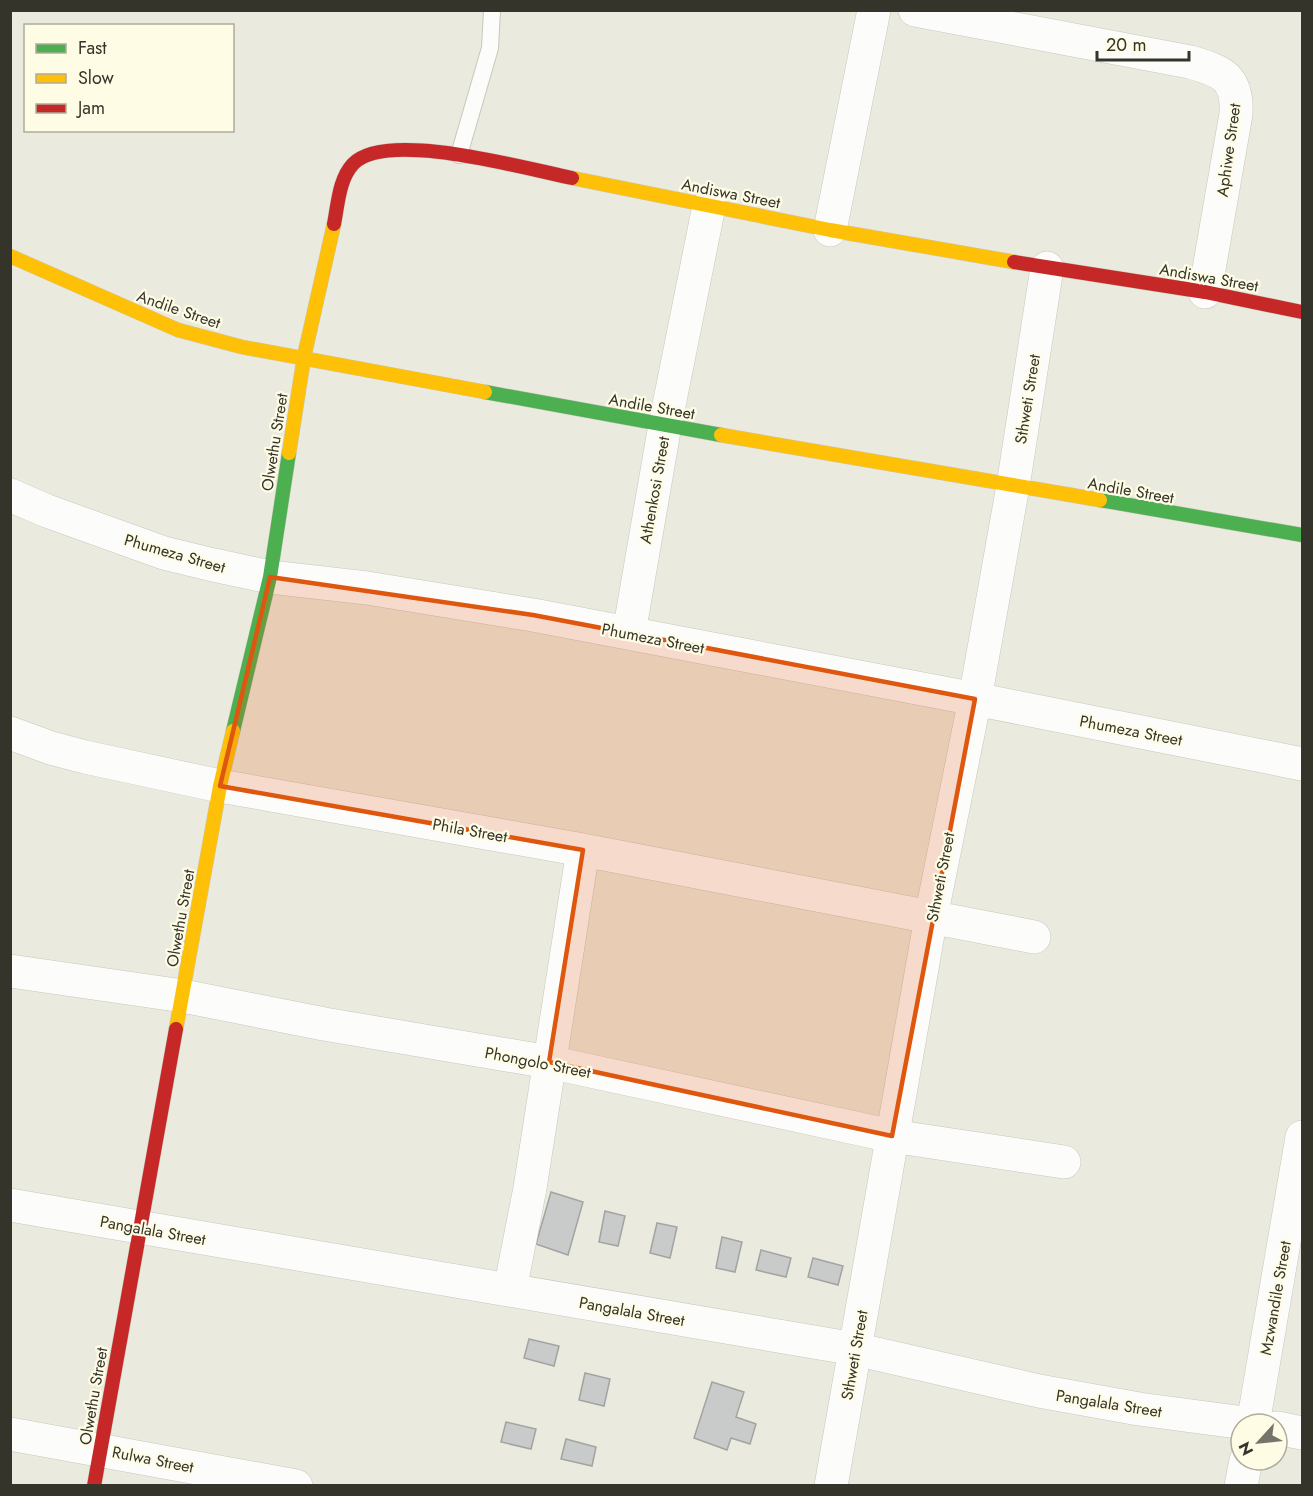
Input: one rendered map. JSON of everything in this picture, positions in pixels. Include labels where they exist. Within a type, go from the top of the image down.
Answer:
[{"type":"street","points":[[830,230],[874,10]]},
{"type":"street","name":"Aphiwe Street","points":[[915,10],[1190,63],[1226,76],[1236,99],[1236,114],[1205,292]]},
{"type":"street","name":"Andiswa Street","points":[[304,357],[344,177],[359,159],[378,151],[388,150],[459,155],[830,230],[1047,268],[1205,292],[1302,312]]},
{"type":"street","name":"Athenkosi Street","points":[[629,633],[665,425],[709,206]]},
{"type":"street","name":"Andile Street","points":[[10,256],[178,330],[242,347],[665,425],[1302,536]]},
{"type":"street","name":"Sthweti Street","points":[[831,1485],[932,916],[975,699],[1013,486],[1047,268]]},
{"type":"street","name":"Olwethu Street","points":[[94,1485],[220,786],[270,577],[304,357]]},
{"type":"street","name":"Phumeza Street","points":[[10,495],[47,511],[164,553],[270,577],[367,588],[629,633],[1302,764]]},
{"type":"street","name":"Phila Street","points":[[10,733],[85,757],[220,786],[583,850],[1034,937]]},
{"type":"street","points":[[510,1290],[530,1188],[583,850]]},
{"type":"street","name":"Phongolo Street","points":[[10,971],[183,996],[324,1024],[549,1062],[892,1136],[1064,1162]]},
{"type":"street","name":"Mzwandile Street","points":[[1254,1412],[1302,1137]]},
{"type":"street","name":"Pangalala Street","points":[[10,1205],[855,1349],[1050,1393],[1139,1409],[1229,1421]]},
{"type":"street","name":"Rulwa Street","points":[[10,1434],[296,1485]]},
{"type":"lane","points":[[459,155],[490,48],[492,10]]},
{"type":"highlighted area","points":[[270,577],[533,615],[975,699],[892,1136],[549,1062],[583,850],[220,786]]},
{"type":"building","points":[[551,1192],[583,1202],[568,1255],[536,1244]]},
{"type":"building","points":[[605,1211],[625,1216],[618,1246],[599,1242]]},
{"type":"building","points":[[657,1223],[677,1227],[670,1258],[650,1253]]},
{"type":"building","points":[[722,1237],[742,1242],[735,1272],[716,1268]]},
{"type":"building","points":[[761,1250],[791,1258],[786,1277],[756,1270]]},
{"type":"building","points":[[813,1258],[843,1266],[838,1285],[808,1277]]},
{"type":"building","points":[[529,1339],[559,1346],[554,1366],[524,1358]]},
{"type":"building","points":[[585,1373],[610,1379],[604,1406],[579,1400]]},
{"type":"building","points":[[712,1382],[744,1392],[736,1417],[756,1424],[750,1444],[731,1438],[727,1450],[694,1438]]},
{"type":"building","points":[[506,1422],[536,1429],[531,1449],[501,1442]]},
{"type":"building","points":[[566,1439],[596,1447],[592,1466],[561,1459]]},
{"type":"traffic: fast","points":[[485,392],[721,435]]},
{"type":"traffic: fast","points":[[233,731],[270,577],[289,453]]},
{"type":"traffic: fast","points":[[1100,500],[1302,535]]},
{"type":"traffic: slow","points":[[572,178],[830,230],[1014,262]]},
{"type":"traffic: slow","points":[[289,453],[304,357],[334,224]]},
{"type":"traffic: slow","points":[[10,256],[178,330],[242,347],[485,392]]},
{"type":"traffic: slow","points":[[721,435],[1100,500]]},
{"type":"traffic: slow","points":[[176,1029],[220,786],[233,731]]},
{"type":"traffic: jam","points":[[334,224],[340,192],[348,170],[353,164],[370,154],[395,150],[458,154],[572,178]]},
{"type":"traffic: jam","points":[[1014,262],[1205,292],[1302,312]]},
{"type":"traffic: jam","points":[[94,1486],[176,1029]]}]
